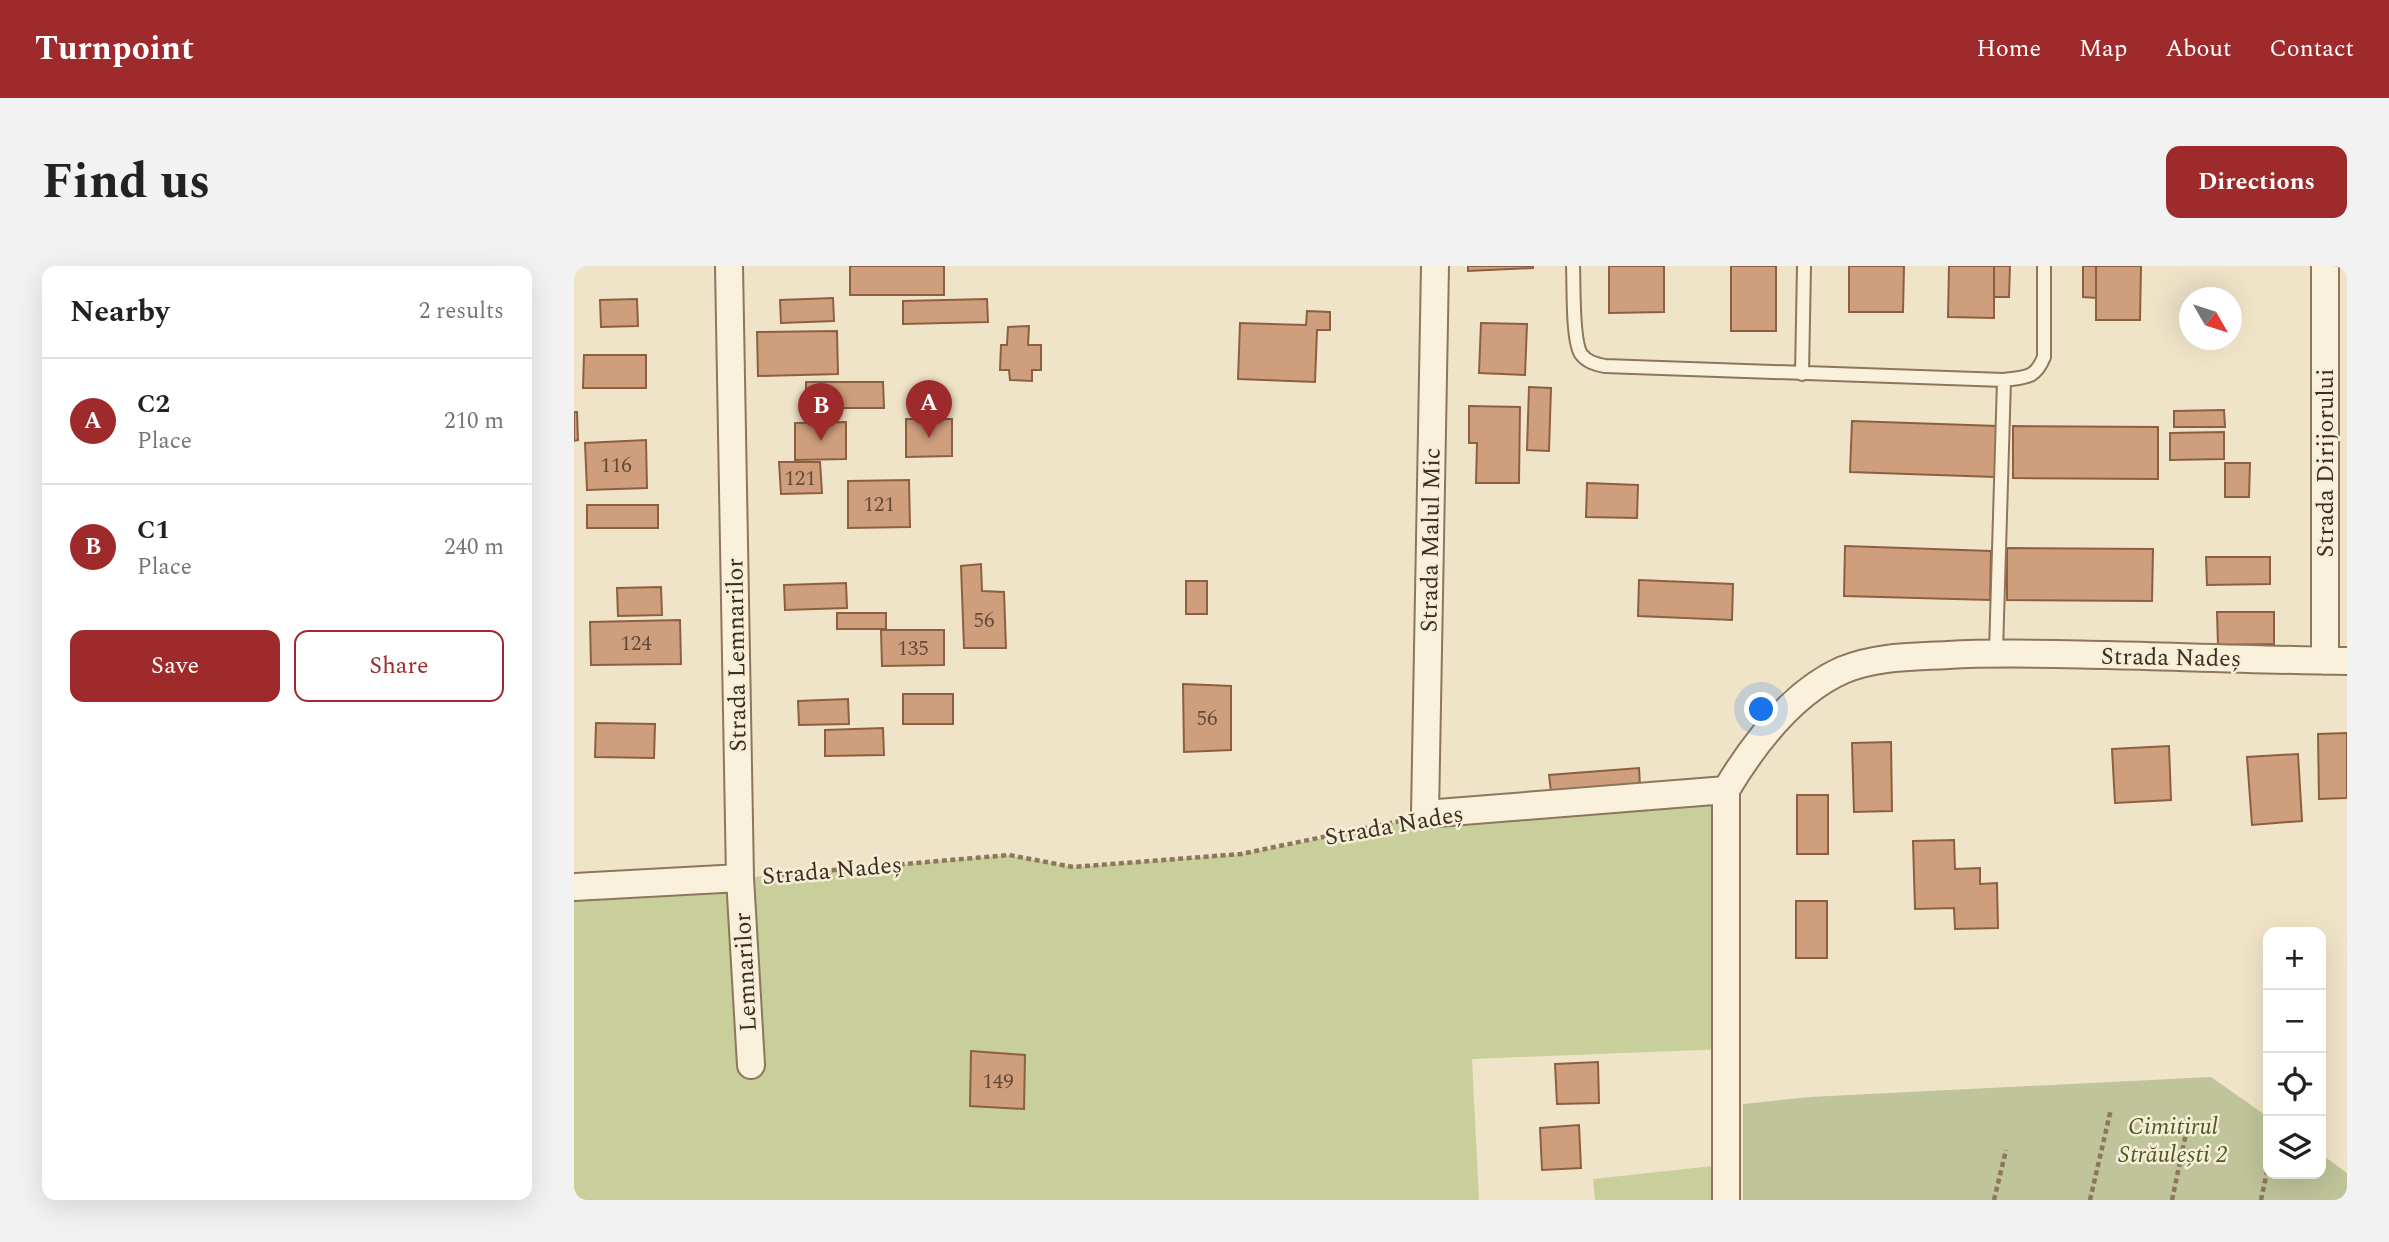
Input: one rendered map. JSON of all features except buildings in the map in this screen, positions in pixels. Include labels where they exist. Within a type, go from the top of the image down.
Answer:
[{"type":"street","name":"Strada Lemnarilor","points":[[729,266],[740,878]]},
{"type":"street","name":"Strada Malul Mic","points":[[1425,814],[1436,266]]},
{"type":"street","name":"Strada Dirijorului","points":[[2325,266],[2336,661]]},
{"type":"street","name":"Strada Nadeș","points":[[1425,814],[1726,790],[1745,758],[1767,731],[1811,690],[1842,671],[1873,660],[1996,652],[2336,661]]},
{"type":"street","points":[[1726,790],[1726,1200]]},
{"type":"street","points":[[574,887],[740,878]]},
{"type":"street","name":"Lemnarilor","points":[[740,878],[751,1065]]},
{"type":"lane","points":[[1573,266],[1576,335],[1579,352],[1589,362],[1605,366],[2004,380],[2029,377],[2039,369],[2044,357],[2044,266]]},
{"type":"lane","points":[[1802,374],[1804,266]]},
{"type":"lane","points":[[1996,652],[2004,380]]},
{"type":"path","name":"Strada Nadeș","points":[[740,878],[1009,855],[1073,867],[1241,854],[1370,829],[1425,814]]},
{"type":"path","points":[[2090,1200],[2110,1109]]},
{"type":"path","points":[[2172,1200],[2189,1119]]},
{"type":"path","points":[[1994,1200],[2006,1150]]},
{"type":"path","points":[[2261,1200],[2265,1179]]},
{"type":"green space","points":[[1726,790],[1725,1049],[1472,1059],[1479,1200],[574,1200],[574,887],[740,878],[1009,855],[1073,867],[1241,854],[1370,829],[1425,814]]},
{"type":"green space","name":"Cimitirul Străulești 2","points":[[2211,1077],[2263,1113],[2263,1179],[2326,1179],[2326,1158],[2347,1173],[2347,1200],[1743,1200],[1743,1104],[1810,1097]]},
{"type":"green space","points":[[1740,1163],[1741,1200],[1595,1200],[1593,1179]]},
{"type":"place","name":"C2","points":[[929,438]]},
{"type":"place","name":"C1","points":[[821,441]]}]
